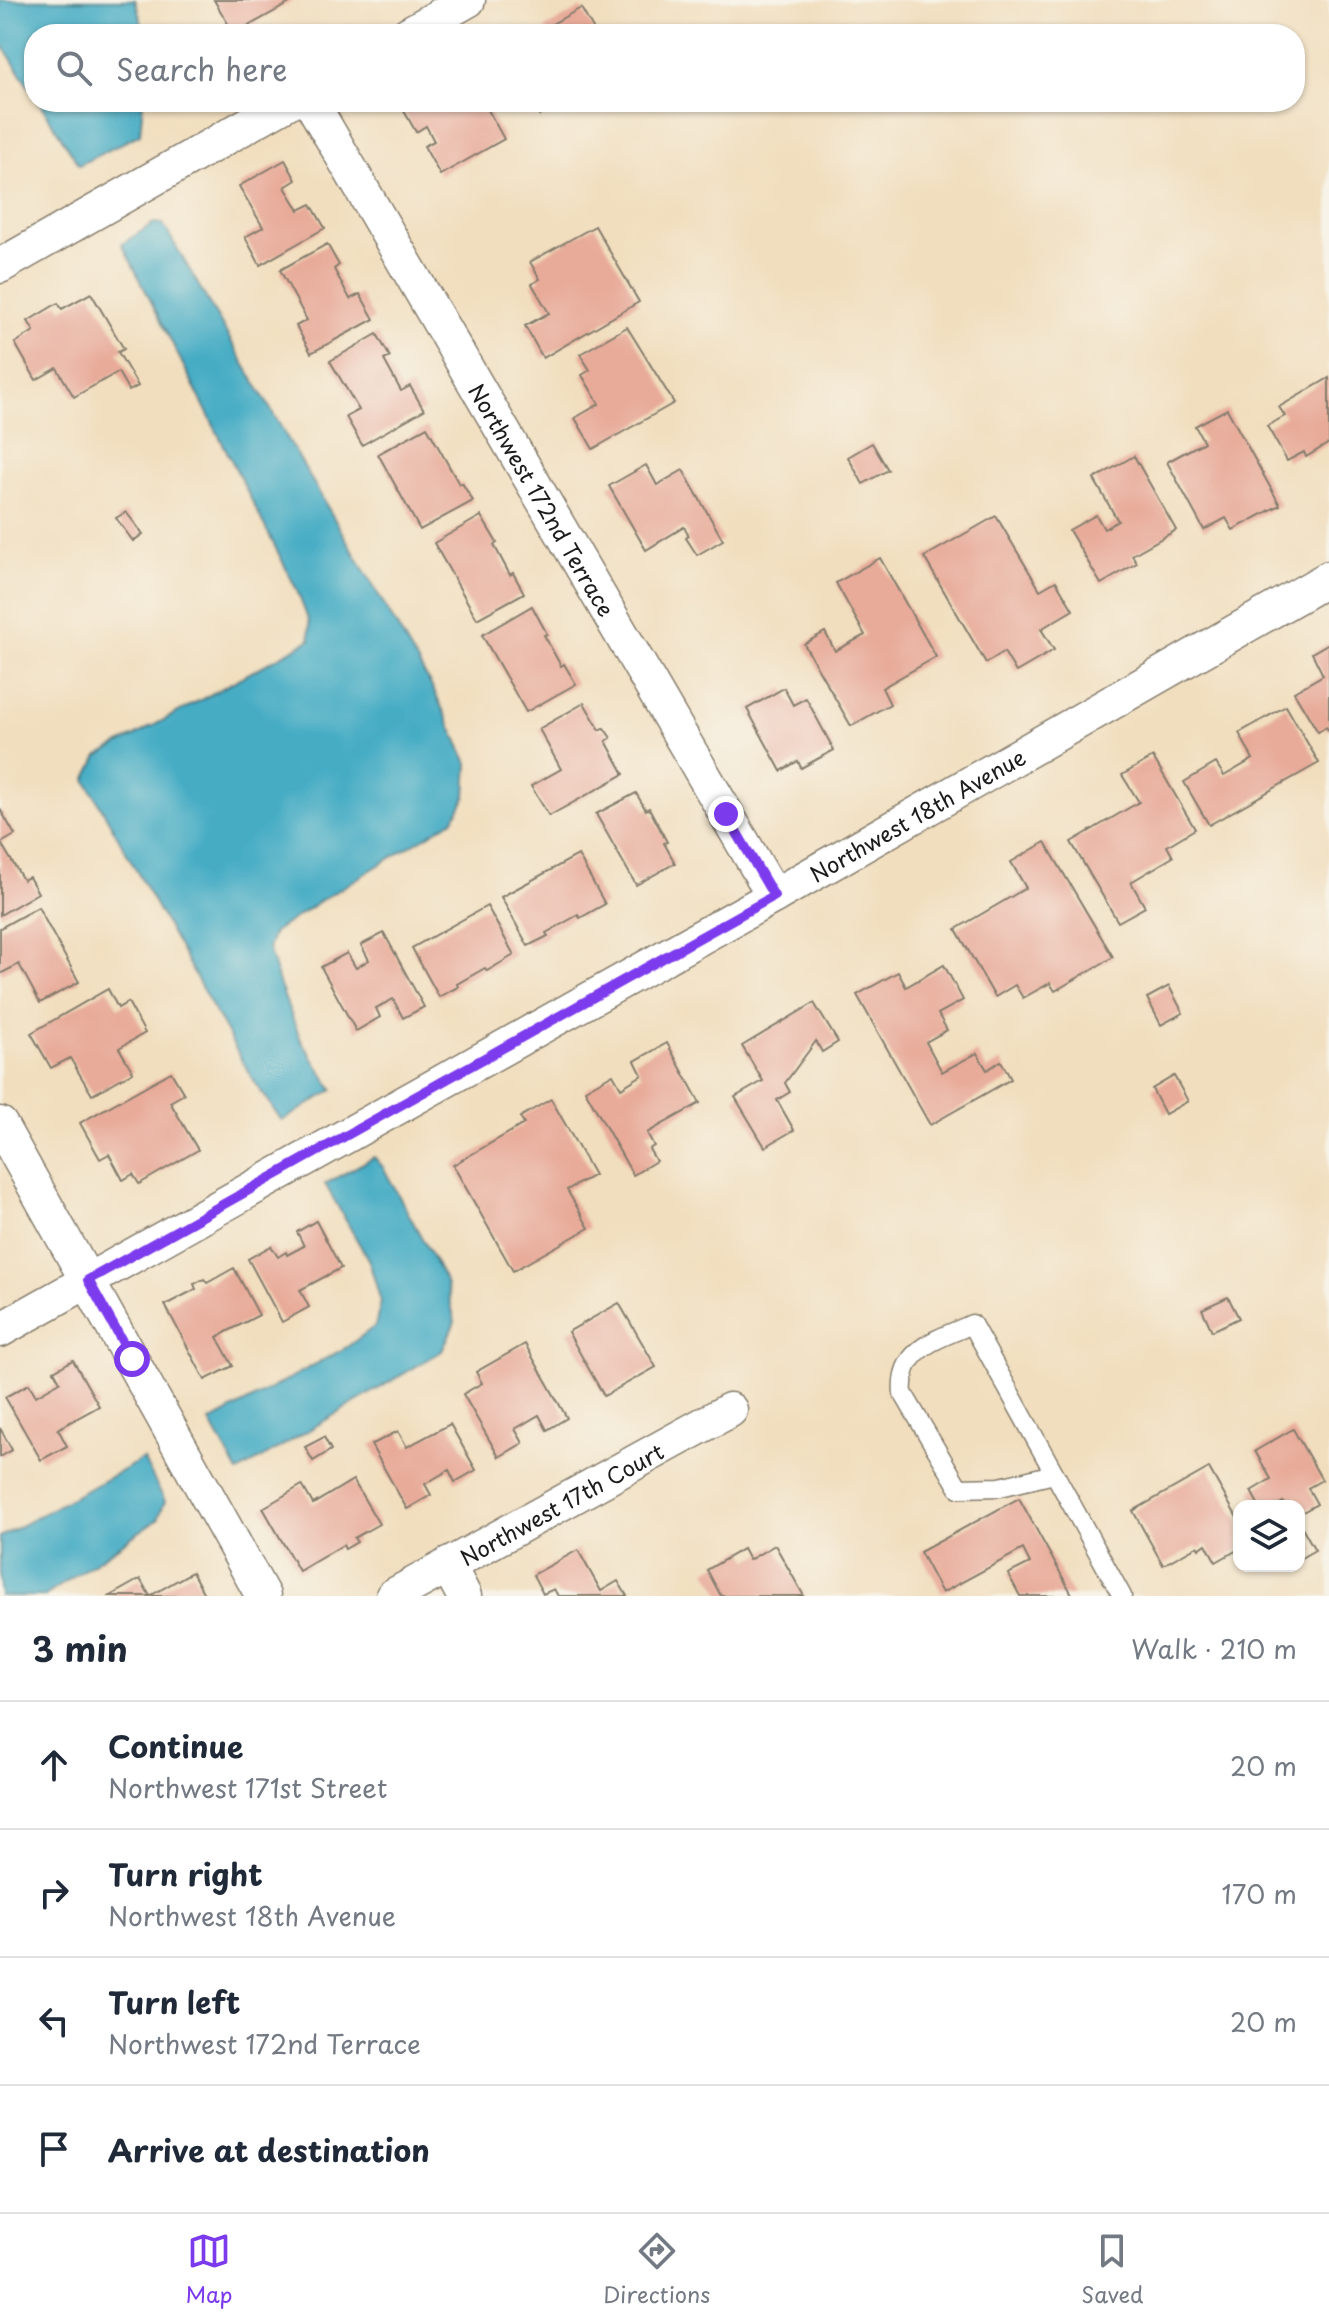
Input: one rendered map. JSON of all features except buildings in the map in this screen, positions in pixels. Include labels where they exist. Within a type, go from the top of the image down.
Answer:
[{"type":"street","points":[[426,24],[468,0]]},
{"type":"street","points":[[0,266],[270,112]]},
{"type":"street","name":"Northwest 172nd Terrace","points":[[317,112],[774,896]]},
{"type":"street","name":"Northwest 18th Avenue","points":[[0,1330],[774,896],[1329,578]]},
{"type":"street","points":[[0,1124],[263,1596]]},
{"type":"street","name":"Northwest 17th Court","points":[[393,1596],[730,1410]]},
{"type":"street","points":[[448,1565],[464,1596]]},
{"type":"lane","points":[[1054,1474],[1000,1487],[959,1488],[903,1393],[901,1377],[908,1362],[922,1347],[972,1324],[1122,1596]]},
{"type":"water","points":[[0,0],[135,0],[142,24],[24,24],[24,79],[0,41]]},
{"type":"water","points":[[45,112],[142,112],[140,134],[79,165]]},
{"type":"water","points":[[154,223],[163,224],[432,687],[468,763],[466,797],[453,820],[274,932],[268,948],[280,986],[301,1040],[333,1090],[282,1121],[254,1082],[86,780],[98,756],[310,640],[309,622],[296,588],[122,244]]},
{"type":"water","points":[[374,1157],[383,1167],[446,1282],[455,1322],[442,1351],[238,1472],[210,1422],[347,1347],[375,1326],[381,1302],[369,1261],[325,1184]]},
{"type":"water","points":[[143,1459],[165,1501],[158,1519],[45,1596],[0,1596],[0,1537]]},
{"type":"route","points":[[132,1359],[88,1280],[774,896],[726,814]]}]
